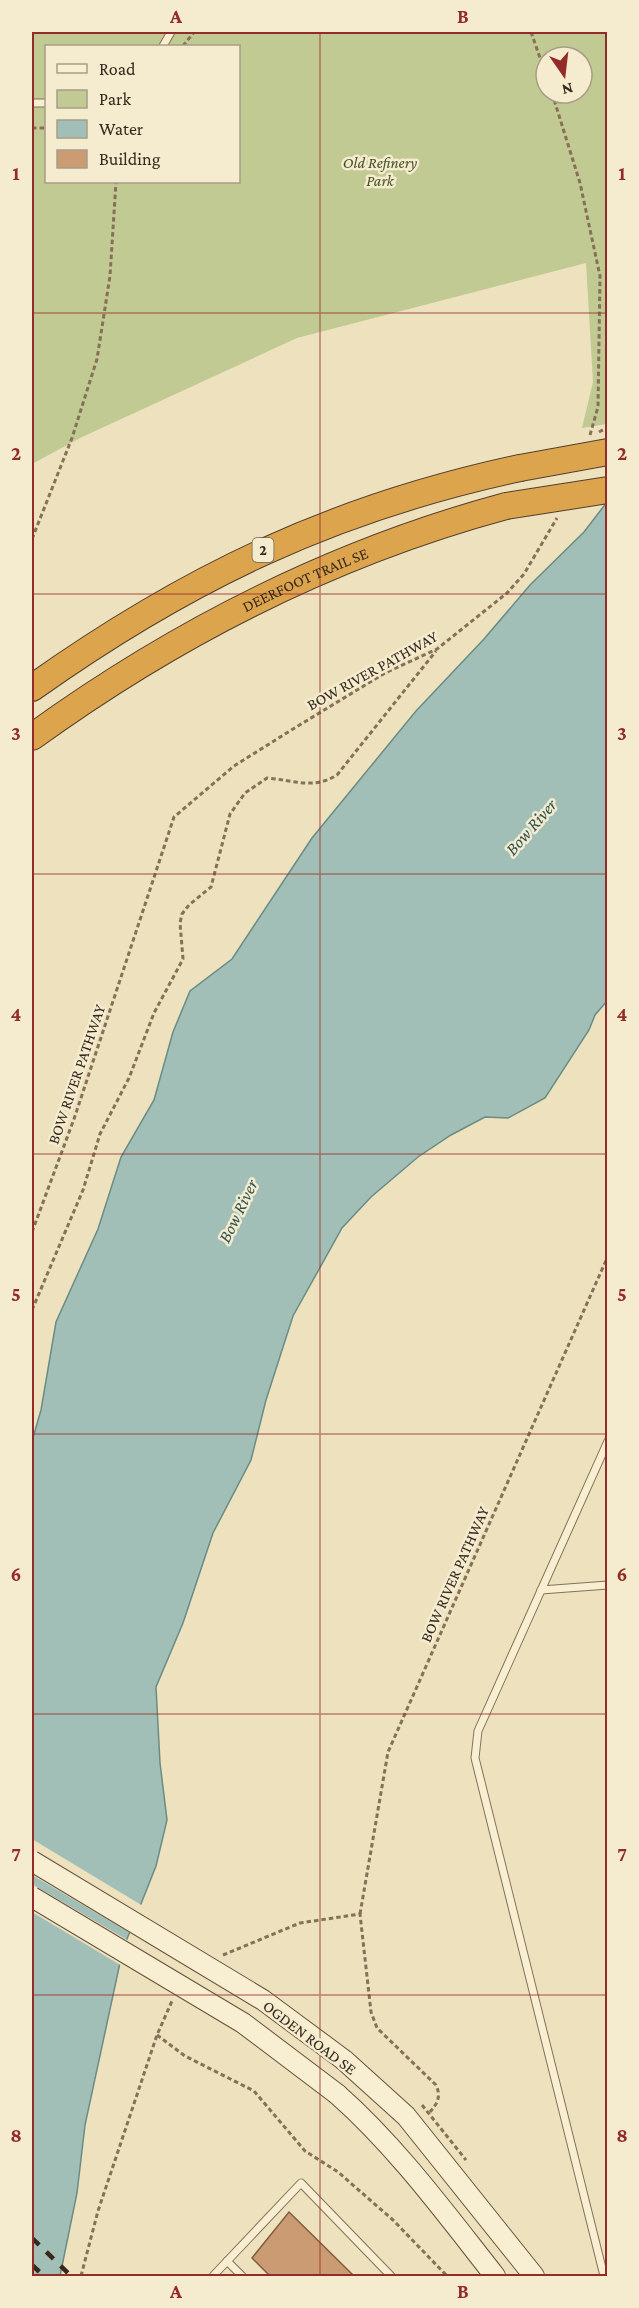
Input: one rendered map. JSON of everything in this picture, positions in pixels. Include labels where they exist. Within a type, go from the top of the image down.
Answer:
[{"type":"highway","name":"2","points":[[32,688],[178,593],[286,540],[422,491],[520,468],[599,444]]},
{"type":"highway","name":"DEERFOOT TRAIL SE","points":[[32,737],[80,703],[197,630],[303,576],[448,522],[506,506],[608,490]]},
{"type":"street","name":"OGDEN ROAD SE","points":[[32,1861],[263,2000],[344,2060],[406,2116],[534,2277]]},
{"type":"street","name":"OGDEN ROAD SE","points":[[32,1897],[243,2023],[337,2094],[356,2110],[431,2196],[495,2277]]},
{"type":"lane","points":[[604,2277],[475,1758],[478,1731],[608,1441]]},
{"type":"lane","points":[[541,1590],[608,1585]]},
{"type":"lane","points":[[213,2277],[301,2183],[391,2277]]},
{"type":"lane","points":[[227,2261],[242,2277]]},
{"type":"path","points":[[184,45],[194,32]]},
{"type":"path","points":[[556,105],[580,183],[600,276],[599,444]]},
{"type":"path","points":[[32,539],[72,438],[97,358],[110,276],[117,183]]},
{"type":"path","name":"BOW RIVER PATHWAY","points":[[32,1232],[74,1119],[174,817],[234,766],[385,673],[438,649],[507,593],[524,574],[559,513]]},
{"type":"path","points":[[32,1310],[83,1190],[100,1134],[129,1078],[154,1013],[183,959],[180,923],[182,915],[189,905],[211,887],[230,814],[245,793],[267,778],[293,784],[309,784],[326,782],[336,775],[438,649]]},
{"type":"path","name":"BOW RIVER PATHWAY","points":[[360,1914],[388,1752],[608,1256]]},
{"type":"path","points":[[157,2034],[185,2056],[254,2091],[305,2151],[338,2172],[386,2213],[447,2277]]},
{"type":"green space","name":"Old Refinery Park","points":[[32,32],[607,32],[607,424],[582,428],[593,382],[586,263],[297,338],[80,438],[32,464]]},
{"type":"water","name":"Bow River","points":[[607,502],[607,1001],[595,1015],[589,1030],[545,1098],[508,1118],[485,1117],[451,1135],[418,1157],[371,1197],[342,1228],[293,1316],[266,1400],[251,1460],[213,1533],[183,1623],[156,1687],[160,1763],[167,1820],[156,1866],[123,1949],[85,2125],[77,2193],[60,2276],[32,2276],[32,1441],[41,1410],[56,1322],[98,1229],[121,1157],[154,1100],[173,1032],[190,991],[232,959],[312,838],[416,711],[484,639],[530,585],[584,532]]},
{"type":"pier","points":[[32,1839],[143,1906],[132,1934],[32,1875]]},
{"type":"pier","points":[[32,1884],[129,1941],[122,1966],[32,1912]]},
{"type":"building","points":[[289,2212],[354,2276],[270,2276],[252,2258]]},
{"type":"railway","points":[[32,2238],[71,2276]]},
{"type":"railway","points":[[32,2265],[44,2276]]}]
